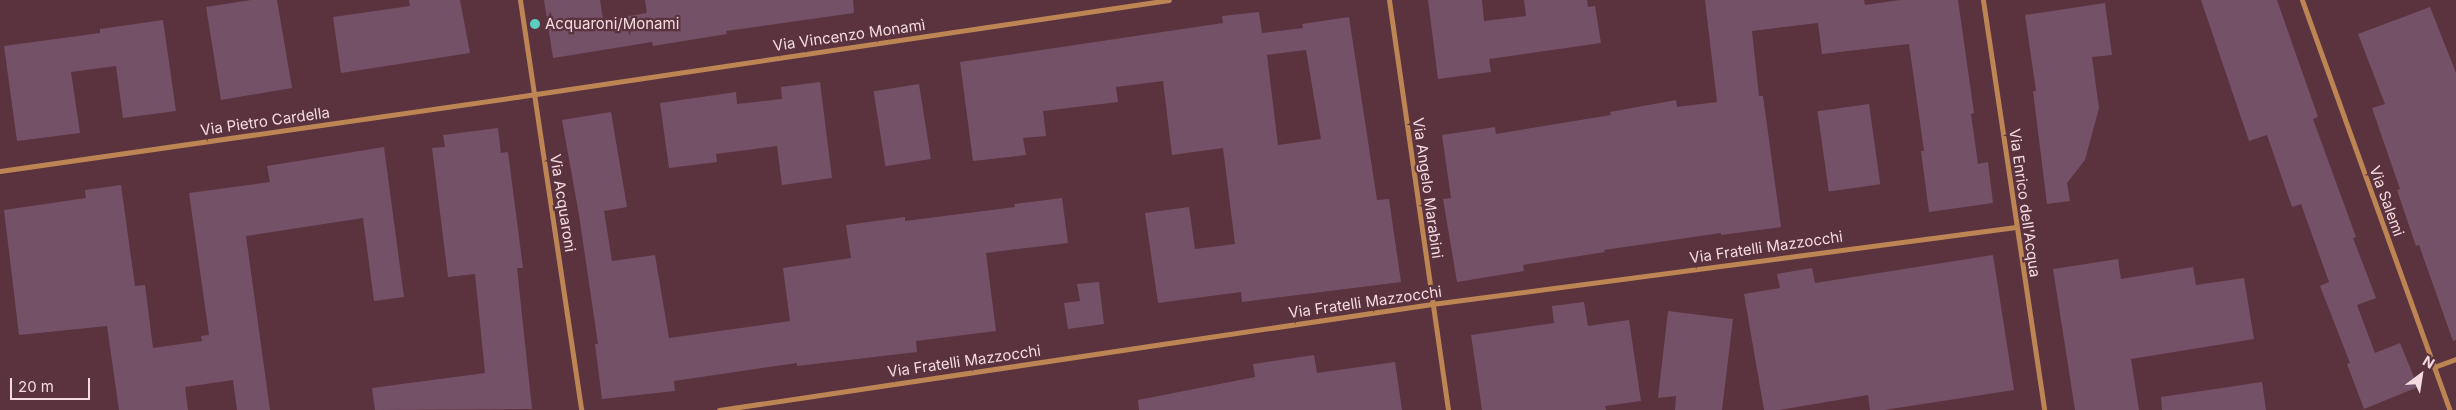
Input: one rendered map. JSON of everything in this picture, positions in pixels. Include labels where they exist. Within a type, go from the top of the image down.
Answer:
[{"type":"street","name":"Via Acquaroni","points":[[520,0],[582,410]]},
{"type":"street","name":"Via Vincenzo Monamì","points":[[534,95],[1169,0]]},
{"type":"street","name":"Via Angelo Marabini","points":[[1389,0],[1448,410]]},
{"type":"street","name":"Via Enrico dell'Acqua","points":[[1983,0],[2044,410]]},
{"type":"street","name":"Via Salemi","points":[[2302,0],[2450,410]]},
{"type":"street","name":"Via Pietro Cardella","points":[[0,171],[534,95]]},
{"type":"street","name":"Via Fratelli Mazzocchi","points":[[719,410],[1432,304],[2016,227]]},
{"type":"street","points":[[2434,367],[2456,359]]},
{"type":"building","points":[[251,0],[277,0],[292,88],[221,100],[206,7]]},
{"type":"building","points":[[409,0],[460,0],[470,53],[341,73],[333,17],[410,6]]},
{"type":"building","points":[[544,0],[600,0],[603,20],[647,13],[645,0],[853,0],[854,13],[726,31],[727,34],[653,46],[652,42],[553,58]]},
{"type":"building","points":[[1428,0],[1482,0],[1484,21],[1526,16],[1524,0],[1587,0],[1588,7],[1595,6],[1601,43],[1489,59],[1491,72],[1438,79]]},
{"type":"building","points":[[1705,0],[1864,0],[1865,5],[1900,0],[1958,0],[1974,113],[1971,114],[1978,164],[1988,162],[1993,203],[1929,212],[1921,151],[1924,151],[1909,44],[1822,54],[1818,23],[1752,31],[1759,96],[1763,96],[1781,227],[1721,235],[1721,233],[1604,250],[1605,252],[1523,265],[1524,271],[1457,282],[1443,199],[1451,198],[1442,135],[1495,127],[1496,134],[1611,115],[1610,112],[1676,100],[1677,107],[1717,102]]},
{"type":"building","points":[[2201,0],[2277,0],[2318,117],[2313,119],[2356,237],[2353,238],[2376,298],[2357,305],[2375,353],[2400,343],[2418,387],[2364,409],[2347,364],[2350,363],[2320,286],[2329,282],[2301,204],[2292,207],[2267,135],[2249,141]]},
{"type":"building","points":[[2105,3],[2112,55],[2092,57],[2099,108],[2085,160],[2067,183],[2070,201],[2047,204],[2033,91],[2036,91],[2025,15]]},
{"type":"building","points":[[2430,7],[2456,73],[2456,340],[2453,341],[2419,245],[2416,246],[2397,190],[2400,189],[2372,108],[2385,104],[2358,34]]},
{"type":"building","points":[[1259,12],[1262,33],[1303,28],[1302,24],[1349,17],[1377,200],[1389,199],[1401,282],[1242,302],[1241,292],[1158,303],[1145,213],[1189,207],[1195,249],[1235,244],[1223,148],[1172,155],[1163,81],[1116,87],[1118,102],[1043,111],[1046,136],[1023,138],[1026,155],[973,161],[960,62],[1223,23],[1222,16]],"holes":[[[1306,50],[1321,139],[1278,145],[1267,55]]]},
{"type":"building","points":[[163,20],[176,111],[123,118],[116,66],[71,72],[80,133],[17,141],[4,46],[100,33],[100,29]]},
{"type":"building","points":[[820,82],[832,178],[782,185],[777,146],[716,154],[717,162],[669,168],[660,103],[736,92],[737,104],[782,99],[781,87]]},
{"type":"building","points":[[919,84],[931,159],[885,166],[874,91]]},
{"type":"building","points":[[1869,104],[1880,184],[1829,191],[1818,111]]},
{"type":"building","points":[[611,112],[627,207],[604,211],[612,261],[655,255],[669,338],[790,321],[783,268],[851,258],[846,225],[905,217],[905,221],[1015,207],[1014,204],[1062,198],[1068,243],[986,253],[996,331],[916,341],[917,352],[797,366],[797,363],[674,381],[675,391],[602,399],[595,344],[598,344],[579,215],[562,120]]},
{"type":"building","points":[[498,128],[501,153],[508,152],[523,268],[517,268],[532,409],[375,410],[372,388],[485,373],[475,274],[448,277],[432,148],[445,147],[443,135]]},
{"type":"building","points":[[384,147],[404,297],[374,301],[363,218],[246,236],[270,410],[237,410],[233,380],[185,387],[188,410],[119,410],[107,326],[19,335],[4,210],[86,198],[85,190],[121,185],[135,286],[145,285],[153,348],[202,341],[201,336],[209,335],[189,193],[270,182],[267,166]]},
{"type":"building","points":[[1993,255],[2014,390],[1884,410],[1870,410],[1868,395],[1779,410],[1764,410],[1744,294],[1780,288],[1777,274],[1812,268],[1815,283]]},
{"type":"building","points":[[2118,259],[2121,279],[2193,267],[2196,285],[2244,278],[2254,339],[2131,359],[2139,410],[2075,410],[2053,269]]},
{"type":"building","points":[[1099,282],[1104,324],[1068,329],[1064,303],[1080,301],[1077,284]]},
{"type":"building","points":[[1584,302],[1588,326],[1629,320],[1641,401],[1605,406],[1606,410],[1482,410],[1471,335],[1554,323],[1552,306]]},
{"type":"building","points":[[1668,311],[1733,319],[1722,410],[1675,410],[1676,396],[1658,398]]},
{"type":"building","points":[[1314,355],[1317,373],[1395,362],[1402,410],[1139,410],[1138,400],[1255,377],[1253,364]]},
{"type":"building","points":[[2262,382],[2266,410],[2162,410],[2161,397]]},
{"type":"place","name":"Acquaroni/Monami","points":[[535,24]]}]
